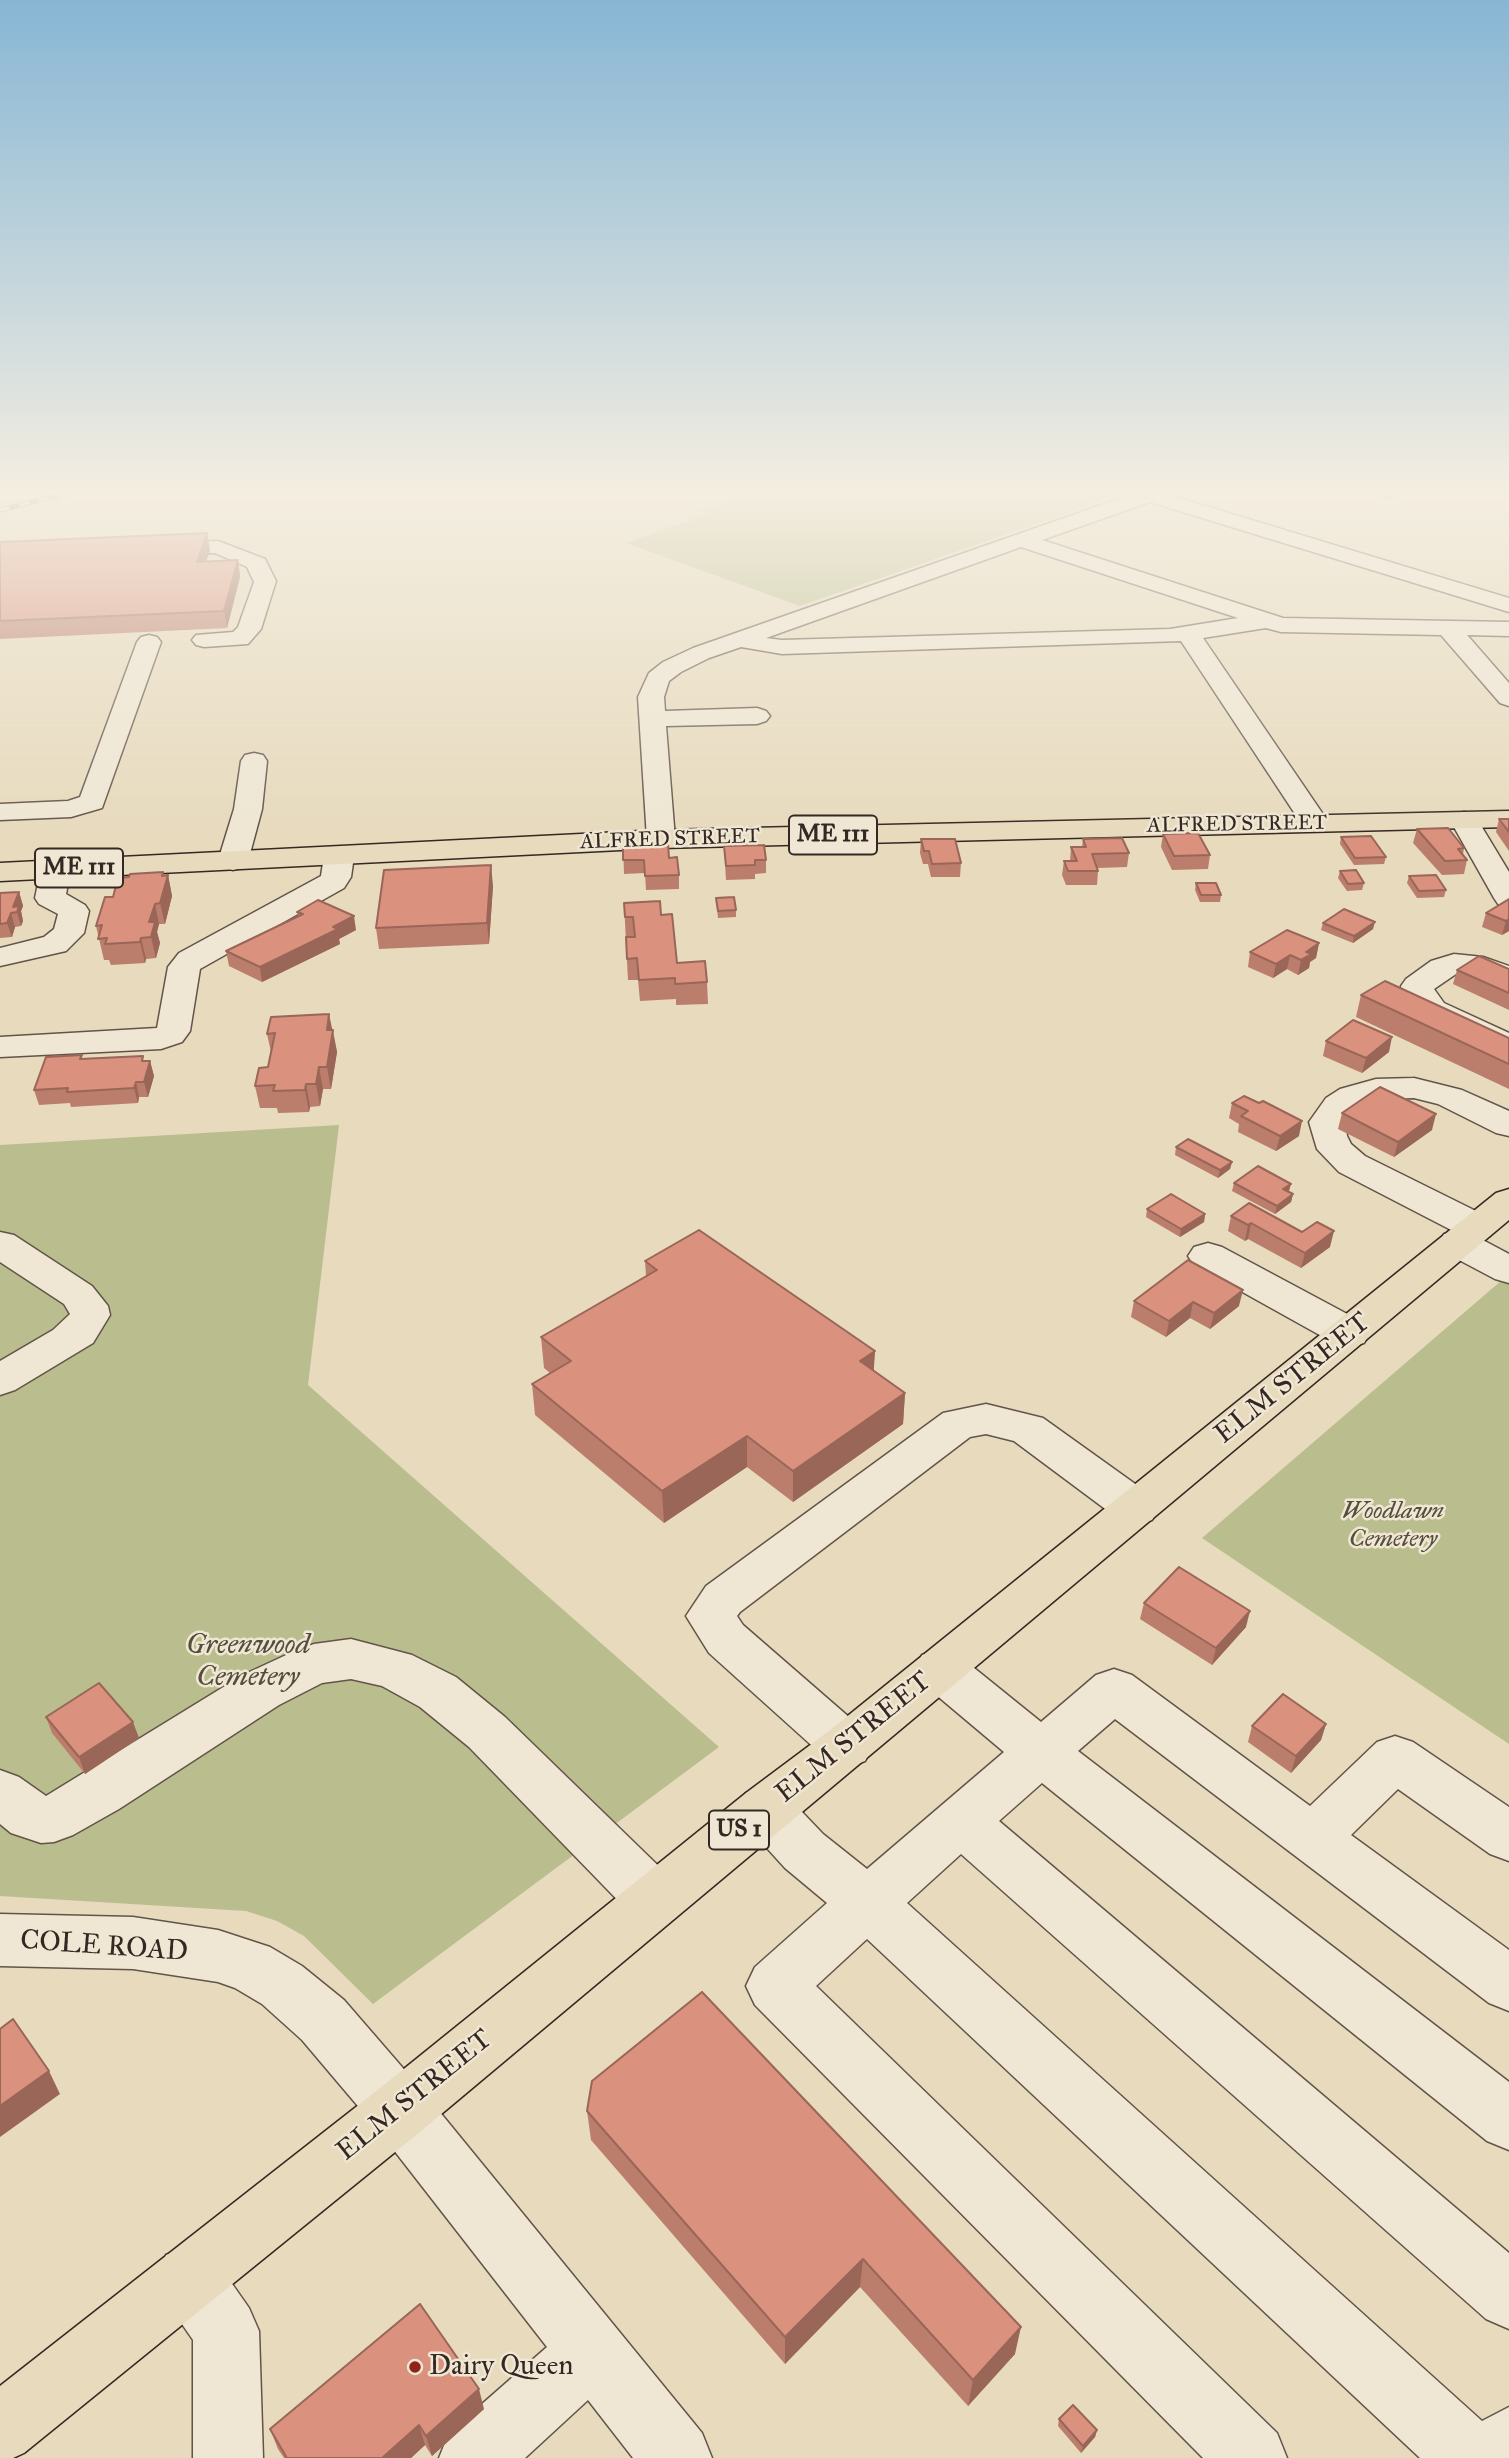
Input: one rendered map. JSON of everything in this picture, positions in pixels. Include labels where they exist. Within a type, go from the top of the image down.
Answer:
[{"type":"main road","name":"ALFRED STREET","points":[[0,872],[661,839],[1509,819]]},
{"type":"main road","name":"ELM STREET","points":[[0,2429],[400,2110],[1481,1224]]},
{"type":"street","points":[[204,640],[240,639],[249,629],[258,604]]},
{"type":"street","points":[[661,839],[652,691],[663,674],[688,659],[841,604]]},
{"type":"street","points":[[1213,604],[1265,621],[1290,625],[1509,629]]},
{"type":"street","points":[[738,640],[782,647],[1189,635],[1265,621]]},
{"type":"street","points":[[1449,629],[1509,698]]},
{"type":"street","points":[[1189,635],[1315,823]]},
{"type":"street","points":[[0,812],[71,809],[92,802],[149,642]]},
{"type":"street","points":[[653,719],[757,716]]},
{"type":"street","points":[[233,861],[248,808],[254,761]]},
{"type":"street","points":[[1464,820],[1509,898]]},
{"type":"street","points":[[0,1047],[161,1039],[170,1035],[173,1031],[184,967],[190,960],[332,882],[336,877],[339,856]]},
{"type":"street","points":[[0,957],[55,944],[68,933],[74,911],[50,898],[56,869]]},
{"type":"street","points":[[1509,977],[1483,967],[1454,964],[1442,968],[1417,986],[1424,1003],[1433,1010],[1509,1046]]},
{"type":"street","points":[[1509,1125],[1450,1097],[1414,1088],[1376,1089],[1352,1096],[1339,1106],[1327,1122],[1335,1149],[1352,1164],[1481,1224],[1509,1270]]},
{"type":"street","points":[[0,1244],[78,1294],[88,1306],[90,1315],[78,1333],[0,1380]]},
{"type":"street","points":[[1208,1256],[1349,1334]]},
{"type":"street","points":[[847,1746],[726,1639],[710,1616],[723,1599],[958,1424],[986,1419],[1028,1429],[1136,1508]]},
{"type":"street","points":[[0,1793],[30,1817],[54,1819],[100,1793],[261,1690],[314,1664],[351,1659],[394,1669],[438,1692],[487,1732],[655,1900]]},
{"type":"street","points":[[940,1669],[1041,1752],[1509,2120]]},
{"type":"street","points":[[1252,2458],[775,1986],[1114,1690],[1509,1984]]},
{"type":"street","points":[[1313,1838],[1395,1758],[1509,1837]]},
{"type":"street","points":[[765,1809],[804,1851],[867,1903],[1471,2458]]},
{"type":"street","points":[[961,1821],[1509,2296]]},
{"type":"street","name":"COLE ROAD","points":[[0,1940],[133,1943],[218,1956],[250,1966],[282,1985],[323,2020],[400,2110],[677,2458]]},
{"type":"street","points":[[189,2278],[226,2332],[228,2458]]},
{"type":"street","points":[[474,2458],[592,2351]]},
{"type":"street","points":[[1497,2458],[1509,2441]]},
{"type":"green space","name":"Greenwood Cemetery","points":[[339,1125],[308,1385],[719,1747],[373,2004],[304,1936],[277,1921],[246,1911],[0,1896],[0,1145]]},
{"type":"green space","name":"Woodlawn Cemetery","points":[[1509,1274],[1509,1744],[1202,1538]]},
{"type":"building","points":[[0,604],[226,604],[224,611],[0,621]]},
{"type":"building","points":[[1499,819],[1509,819],[1509,832]]},
{"type":"building","points":[[1448,828],[1464,848],[1458,849],[1467,860],[1445,861],[1417,829]]},
{"type":"building","points":[[1198,833],[1210,855],[1174,856],[1163,834]]},
{"type":"building","points":[[1371,836],[1386,857],[1355,858],[1341,837]]},
{"type":"building","points":[[1122,838],[1129,853],[1092,854],[1098,871],[1068,871],[1064,861],[1077,861],[1071,847],[1086,847],[1083,839]]},
{"type":"building","points":[[921,839],[955,839],[961,863],[932,864],[929,851],[924,851]]},
{"type":"building","points":[[668,844],[669,858],[677,857],[679,875],[645,876],[644,860],[623,860],[623,845]]},
{"type":"building","points":[[764,845],[766,860],[755,860],[755,865],[726,866],[724,846]]},
{"type":"building","points":[[491,865],[487,923],[376,928],[384,870]]},
{"type":"building","points":[[1356,870],[1364,883],[1348,884],[1340,871]]},
{"type":"building","points":[[163,872],[162,876],[168,875],[160,903],[155,904],[149,922],[155,922],[151,937],[141,938],[140,942],[105,944],[107,938],[98,939],[102,925],[96,926],[105,897],[113,897],[118,878],[129,877],[130,874]]},
{"type":"building","points":[[1436,875],[1446,890],[1419,891],[1409,876]]},
{"type":"building","points":[[1196,883],[1216,883],[1221,895],[1201,895]]},
{"type":"building","points":[[19,892],[13,907],[19,906],[17,912],[11,913],[7,923],[0,924],[0,893]]},
{"type":"building","points":[[734,897],[736,910],[718,911],[716,898]]},
{"type":"building","points":[[1509,899],[1509,919],[1506,921],[1486,913]]},
{"type":"building","points":[[318,900],[354,916],[333,927],[338,929],[260,967],[226,951],[303,914],[297,912]]},
{"type":"building","points":[[660,901],[661,915],[672,914],[677,963],[705,961],[707,982],[675,984],[675,978],[639,980],[637,958],[627,959],[626,937],[635,937],[633,917],[625,917],[624,903]]},
{"type":"building","points":[[1344,909],[1375,922],[1354,936],[1323,923]]},
{"type":"building","points":[[1287,930],[1319,943],[1306,952],[1312,954],[1301,960],[1290,955],[1276,964],[1250,952]]},
{"type":"building","points":[[1479,956],[1509,969],[1509,993],[1457,970]]},
{"type":"building","points":[[1385,981],[1509,1038],[1509,1064],[1361,995]]},
{"type":"building","points":[[329,1014],[327,1030],[333,1030],[327,1067],[319,1067],[316,1084],[306,1084],[305,1090],[273,1091],[275,1085],[255,1086],[259,1068],[268,1067],[275,1033],[267,1034],[271,1017]]},
{"type":"building","points":[[1353,1020],[1392,1037],[1366,1058],[1326,1041]]},
{"type":"building","points":[[82,1055],[80,1059],[143,1056],[142,1061],[150,1061],[144,1082],[136,1082],[134,1088],[67,1092],[68,1088],[34,1090],[46,1057]]},
{"type":"building","points":[[1380,1087],[1436,1114],[1398,1142],[1342,1113]]},
{"type":"building","points":[[1244,1096],[1259,1103],[1263,1101],[1302,1121],[1280,1136],[1241,1116],[1248,1111],[1232,1103]]},
{"type":"building","points":[[1188,1139],[1232,1162],[1220,1170],[1176,1147]]},
{"type":"building","points":[[1258,1166],[1291,1184],[1283,1189],[1293,1194],[1277,1206],[1234,1183]]},
{"type":"building","points":[[1171,1194],[1205,1214],[1181,1229],[1147,1209]]},
{"type":"building","points":[[1249,1203],[1302,1232],[1317,1222],[1334,1231],[1305,1253],[1251,1223],[1248,1225],[1231,1216]]},
{"type":"building","points":[[699,1230],[875,1351],[860,1361],[905,1393],[793,1471],[747,1436],[662,1491],[532,1384],[571,1361],[541,1337],[657,1270],[645,1261]]},
{"type":"building","points":[[1188,1260],[1243,1290],[1214,1313],[1193,1302],[1169,1321],[1134,1301]]},
{"type":"building","points":[[1179,1567],[1250,1611],[1216,1648],[1144,1603]]},
{"type":"building","points":[[99,1683],[133,1722],[79,1757],[46,1717]]},
{"type":"building","points":[[1283,1694],[1326,1724],[1296,1756],[1252,1726]]},
{"type":"building","points":[[702,1992],[1021,2327],[973,2380],[863,2259],[785,2337],[587,2111],[592,2081]]},
{"type":"building","points":[[13,2019],[49,2071],[0,2106],[0,2029]]},
{"type":"building","name":"Dairy Queen","points":[[420,2304],[479,2389],[426,2436],[419,2425],[382,2458],[287,2458],[270,2429]]},
{"type":"building","points":[[1073,2405],[1097,2430],[1083,2446],[1059,2419]]},
{"type":"place","name":"Dairy Queen","points":[[415,2367]]}]
